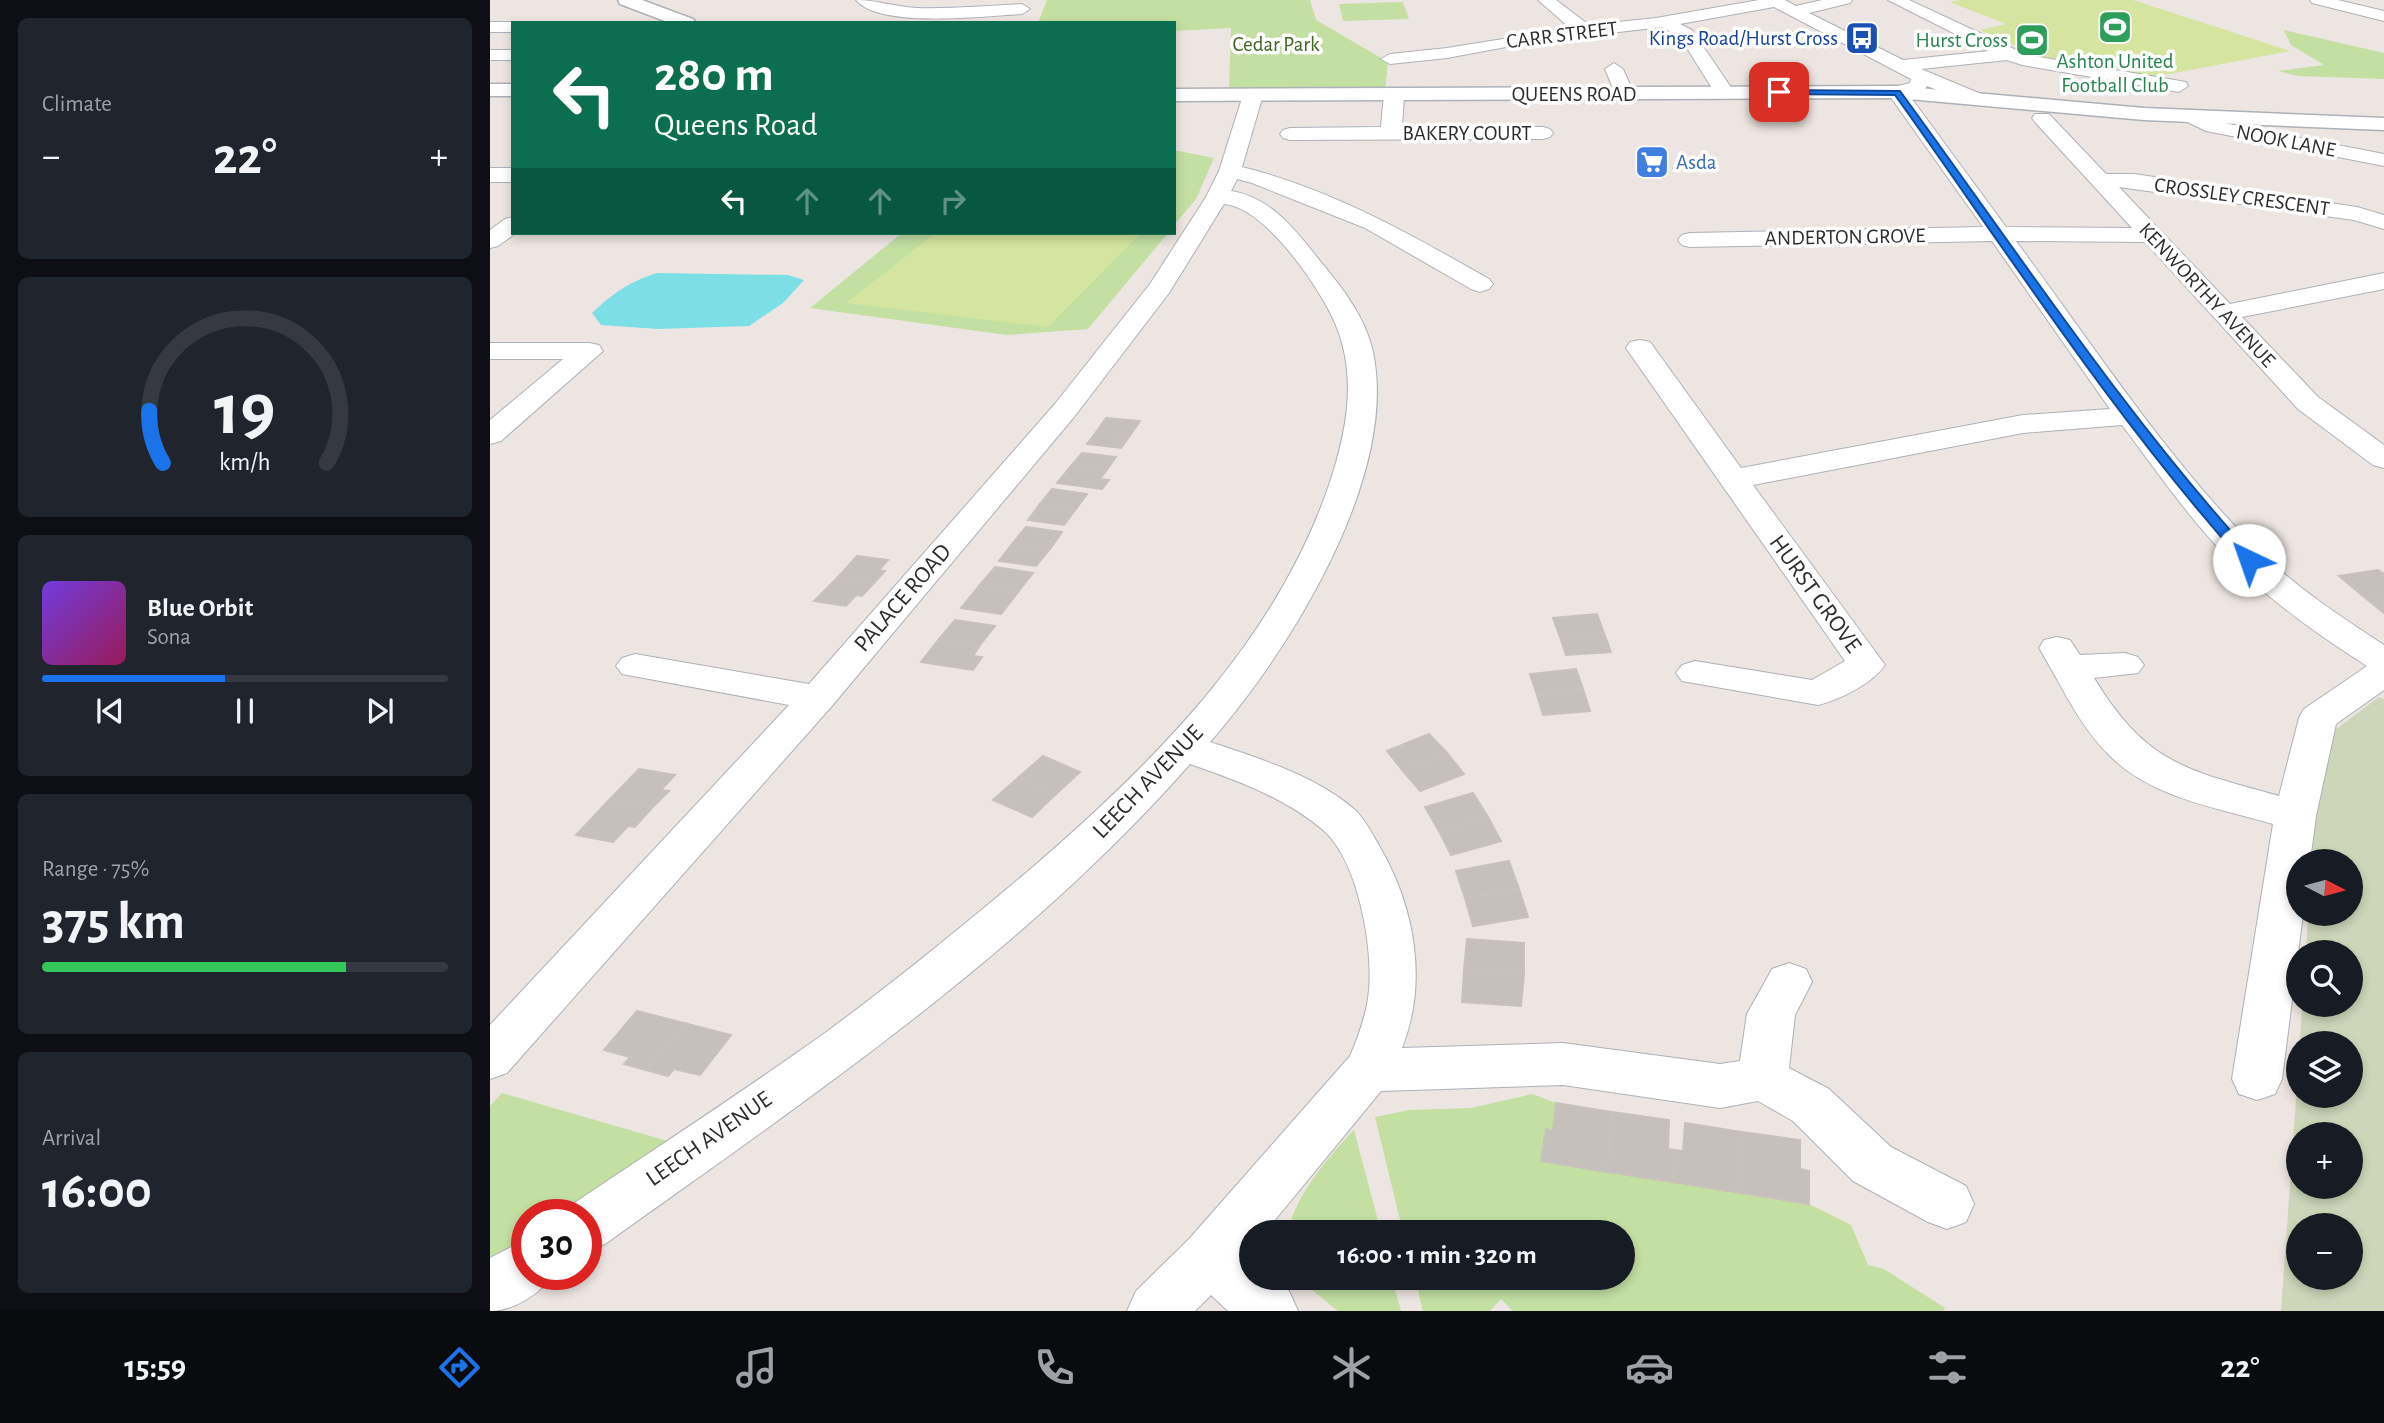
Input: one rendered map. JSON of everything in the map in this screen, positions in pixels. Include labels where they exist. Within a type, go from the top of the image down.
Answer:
[{"type":"main road","points":[[626,0],[682,21]]},
{"type":"main road","name":"QUEENS ROAD","points":[[1176,95],[1724,92],[1905,78],[1974,98],[2190,116],[2384,124]]},
{"type":"main road","points":[[490,90],[511,90]]},
{"type":"street","points":[[864,0],[868,6],[876,9],[898,12],[1022,11]]},
{"type":"street","points":[[1546,0],[1590,30],[1602,48]]},
{"type":"street","points":[[1794,11],[1844,0]]},
{"type":"street","points":[[1896,0],[2016,57],[2179,86]]},
{"type":"street","points":[[2318,0],[2384,16]]},
{"type":"street","points":[[1774,1],[1905,78],[2001,234],[2130,416],[2193,498],[2249,560],[2320,620],[2384,661]]},
{"type":"street","name":"CARR STREET","points":[[1390,59],[1665,22],[1774,1]]},
{"type":"street","points":[[1665,22],[1686,34],[1724,92]]},
{"type":"street","points":[[490,27],[511,27]]},
{"type":"street","points":[[490,55],[511,55]]},
{"type":"street","points":[[1905,78],[2016,57]]},
{"type":"street","points":[[1614,69],[1624,94]]},
{"type":"street","name":"PALACE ROAD","points":[[490,1058],[818,698],[1064,411],[1160,288],[1223,184],[1253,95]]},
{"type":"street","name":"BAKERY COURT","points":[[1391,133],[1394,95]]},
{"type":"street","name":"NOOK LANE","points":[[2190,116],[2213,127],[2384,160]]},
{"type":"street","name":"KENWORTHY AVENUE","points":[[2042,118],[2308,402],[2384,459]]},
{"type":"street","name":"BAKERY COURT","points":[[1290,134],[1543,133]]},
{"type":"street","points":[[490,175],[511,175]]},
{"type":"street","points":[[1223,184],[1259,178],[1373,223],[1480,284]]},
{"type":"street","name":"CROSSLEY CRESCENT","points":[[2098,180],[2134,181],[2357,214],[2384,222]]},
{"type":"street","name":"LEECH AVENUE","points":[[602,1215],[846,1044],[980,937],[1095,839],[1184,747],[1239,683],[1283,618],[1318,555],[1350,473],[1361,408],[1360,351],[1343,311],[1318,273],[1257,206],[1240,198],[1223,184]]},
{"type":"street","points":[[490,241],[511,225]]},
{"type":"street","name":"ANDERTON GROVE","points":[[1690,240],[2001,234],[2151,235]]},
{"type":"street","points":[[2222,313],[2384,281]]},
{"type":"street","name":"HURST GROVE","points":[[1640,348],[1866,665],[1818,693],[1695,673]]},
{"type":"street","points":[[490,351],[589,351],[490,435]]},
{"type":"street","points":[[1732,480],[2023,424],[2130,416]]},
{"type":"street","points":[[2124,665],[2063,658],[2104,723],[2124,748],[2147,766],[2176,779],[2295,816]]},
{"type":"street","points":[[635,666],[818,698]]},
{"type":"street","points":[[2257,1079],[2295,816],[2318,718],[2384,672]]},
{"type":"street","points":[[1156,1311],[1210,1257],[1368,1070],[1384,1034],[1393,990],[1392,955],[1383,911],[1368,864],[1341,822],[1276,780],[1184,747]]},
{"type":"street","points":[[1763,1079],[1771,1014],[1789,982]]},
{"type":"street","points":[[1368,1070],[1563,1064],[1720,1086],[1763,1079],[1811,1105],[1872,1164],[1947,1204]]},
{"type":"street","points":[[1210,1257],[1269,1311]]},
{"type":"street","points":[[490,1289],[511,1276]]},
{"type":"green space","name":"Cedar Park","points":[[1047,0],[1310,0],[1316,20],[1388,62],[1385,90],[1229,89],[1231,28],[1176,31],[1176,21],[1039,21]]},
{"type":"green space","name":"Ashton United Football Club","points":[[2133,0],[2290,51],[2148,78],[2047,60],[1980,30],[2006,24],[1950,2]]},
{"type":"green space","points":[[1403,2],[1409,19],[1343,21],[1339,4]]},
{"type":"green space","points":[[2284,30],[2384,53],[2384,79],[2298,76],[2278,71],[2324,65],[2291,45]]},
{"type":"green space","points":[[1176,150],[1214,158],[1196,199],[1176,223]]},
{"type":"green space","points":[[900,235],[1166,235],[1088,329],[1007,335],[810,308]]},
{"type":"green space","points":[[933,235],[1139,235],[1048,327],[846,303]]},
{"type":"green space","points":[[2379,697],[2384,699],[2384,1311],[2281,1311],[2286,1240],[2286,1290],[2363,1290],[2363,1213],[2288,1213],[2289,1199],[2363,1199],[2363,1122],[2294,1122],[2295,1108],[2363,1108],[2363,1031],[2301,1031],[2301,1017],[2363,1017],[2363,940],[2307,940],[2307,926],[2363,926],[2363,849],[2313,849],[2320,741]]},
{"type":"green space","points":[[502,1093],[671,1142],[586,1199],[511,1199],[511,1249],[490,1262],[490,1106]]},
{"type":"green space","points":[[1532,1094],[1556,1103],[1553,1131],[1546,1130],[1542,1161],[1809,1204],[1851,1225],[1868,1265],[1884,1269],[1945,1308],[1943,1311],[1513,1311],[1501,1299],[1490,1311],[1423,1311],[1418,1290],[1635,1290],[1635,1220],[1400,1220],[1375,1117],[1409,1110],[1471,1108]]},
{"type":"green space","points":[[1354,1130],[1378,1220],[1291,1220],[1304,1192]]},
{"type":"green space","points":[[1312,1290],[1395,1290],[1401,1311],[1338,1311]]},
{"type":"water","points":[[657,273],[788,275],[804,280],[783,303],[749,326],[658,329],[601,325],[592,313],[622,289]]},
{"type":"building","points":[[1106,418],[1140,421],[1131,434],[1097,431]]},
{"type":"building","points":[[1097,431],[1131,434],[1121,448],[1087,444]]},
{"type":"building","points":[[1082,453],[1116,457],[1106,471],[1071,466]]},
{"type":"building","points":[[1071,466],[1106,471],[1100,479],[1109,480],[1102,489],[1057,483]]},
{"type":"building","points":[[1052,489],[1087,494],[1076,509],[1040,504]]},
{"type":"building","points":[[1040,504],[1076,509],[1064,525],[1028,520]]},
{"type":"building","points":[[1026,527],[1062,532],[1050,549],[1012,544]]},
{"type":"building","points":[[1012,544],[1050,549],[1036,566],[999,561]]},
{"type":"building","points":[[857,556],[888,560],[879,570],[885,571],[874,583],[837,578]]},
{"type":"building","points":[[995,567],[1033,573],[1018,592],[979,586]]},
{"type":"building","points":[[2378,570],[2384,574],[2384,593],[2363,596],[2339,576]]},
{"type":"building","points":[[837,578],[874,583],[862,596],[856,595],[846,606],[814,601]]},
{"type":"building","points":[[979,586],[1018,592],[1001,614],[961,608]]},
{"type":"building","points":[[2384,593],[2384,613],[2363,596]]},
{"type":"building","points":[[1597,614],[1604,633],[1560,637],[1553,618]]},
{"type":"building","points":[[955,620],[995,626],[980,645],[939,639]]},
{"type":"building","points":[[1604,633],[1611,652],[1566,655],[1560,637]]},
{"type":"building","points":[[939,639],[980,645],[973,656],[982,657],[973,670],[921,662]]},
{"type":"building","points":[[1576,669],[1583,689],[1537,695],[1530,674]]},
{"type":"building","points":[[1583,689],[1590,711],[1543,715],[1537,695]]},
{"type":"building","points":[[1429,734],[1447,753],[1403,771],[1387,751]]},
{"type":"building","points":[[1447,753],[1464,774],[1420,791],[1403,771]]},
{"type":"building","points":[[1043,756],[1080,772],[1056,794],[1019,777]]},
{"type":"building","points":[[639,769],[675,775],[661,790],[669,791],[652,808],[608,801]]},
{"type":"building","points":[[1019,777],[1056,794],[1032,817],[993,800]]},
{"type":"building","points":[[1473,793],[1488,817],[1439,831],[1425,807]]},
{"type":"building","points":[[608,801],[652,808],[635,827],[628,826],[613,842],[576,835]]},
{"type":"building","points":[[1488,817],[1501,841],[1451,855],[1439,831]]},
{"type":"building","points":[[1509,861],[1519,889],[1465,898],[1456,871]]},
{"type":"building","points":[[1519,889],[1528,917],[1473,926],[1465,898]]},
{"type":"building","points":[[1467,939],[1524,943],[1524,974],[1464,970]]},
{"type":"building","points":[[1464,970],[1524,974],[1521,1006],[1462,1002]]},
{"type":"building","points":[[637,1011],[684,1023],[646,1070],[624,1064],[630,1057],[604,1050]]},
{"type":"building","points":[[684,1023],[731,1035],[700,1075],[674,1069],[668,1076],[646,1070]]},
{"type":"building","points":[[1556,1103],[1612,1112],[1607,1172],[1541,1161],[1546,1129],[1553,1131]]},
{"type":"building","points":[[1612,1112],[1669,1120],[1668,1149],[1675,1150],[1673,1182],[1607,1172]]},
{"type":"building","points":[[1685,1123],[1742,1132],[1741,1193],[1673,1182],[1675,1150],[1683,1151]]},
{"type":"building","points":[[1742,1132],[1800,1140],[1800,1169],[1809,1171],[1809,1204],[1741,1193]]},
{"type":"place","name":"Ashton United Football Club","points":[[2115,27]]},
{"type":"place","name":"Kings Road/Hurst Cross","points":[[1862,38]]},
{"type":"place","name":"Hurst Cross","points":[[2032,40]]},
{"type":"place","name":"Asda","points":[[1652,162]]},
{"type":"route","points":[[1779,92],[1897,92],[2130,416],[2193,498],[2249,560]]}]
